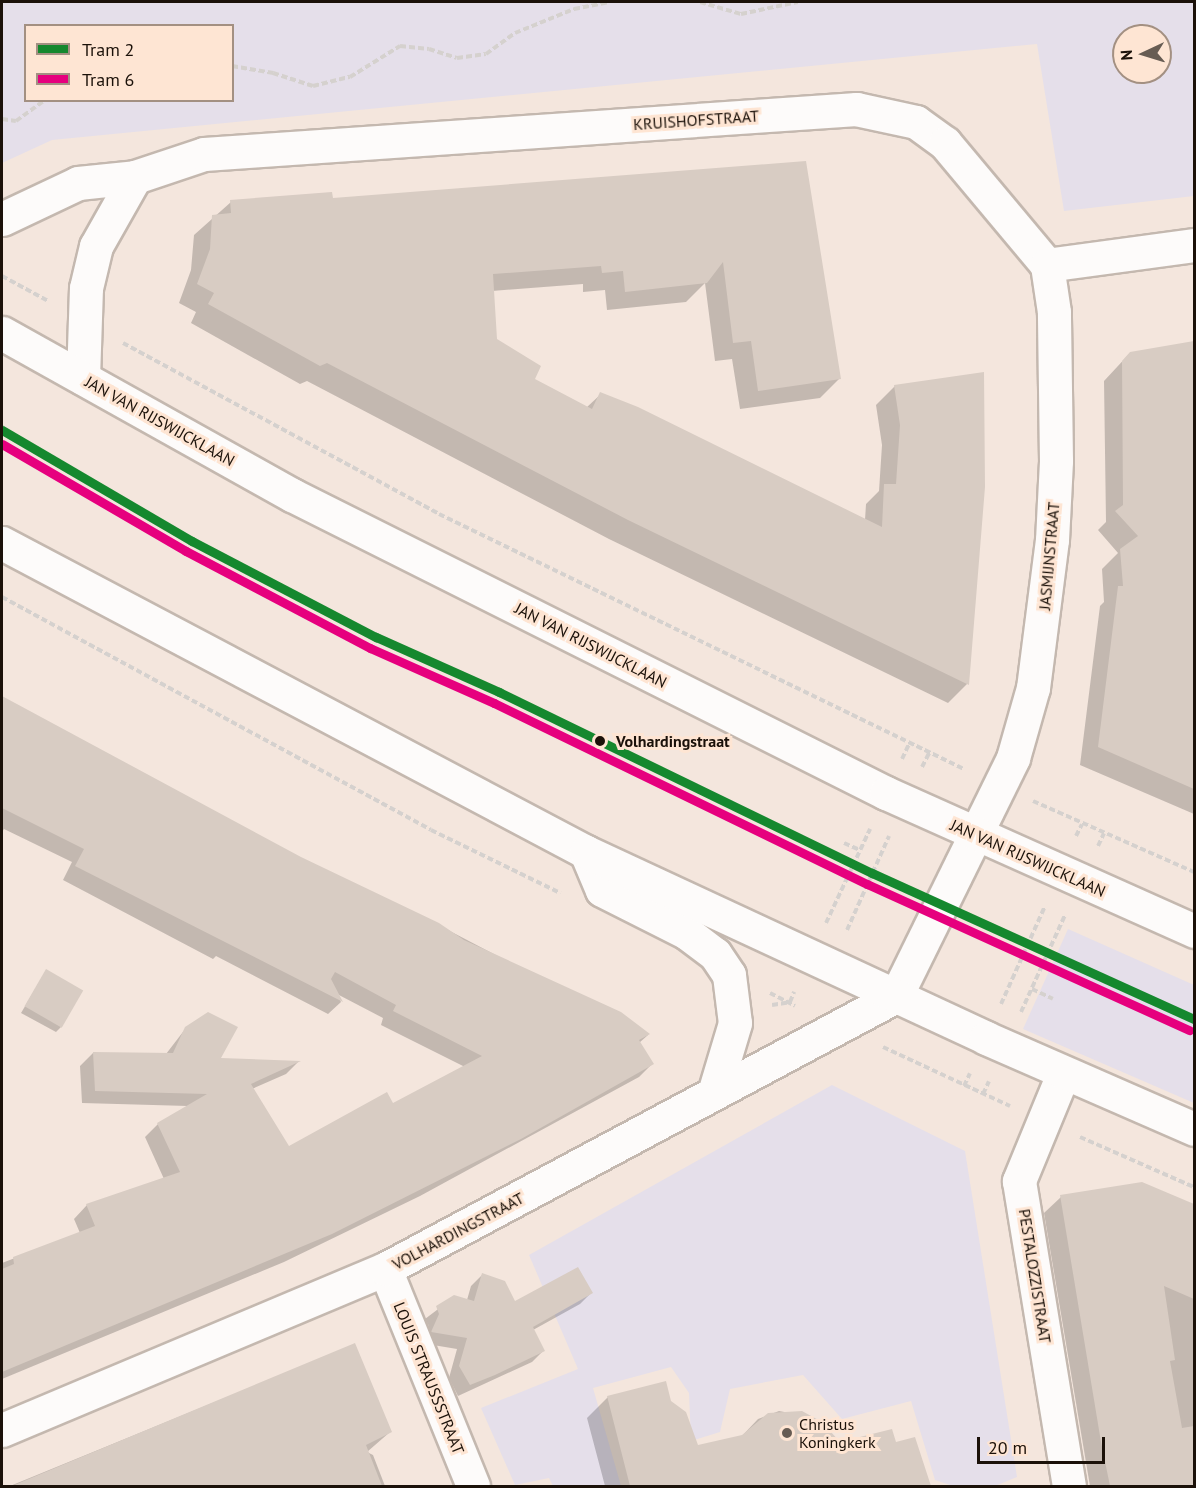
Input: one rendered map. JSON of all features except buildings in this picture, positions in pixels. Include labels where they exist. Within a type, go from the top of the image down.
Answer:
[{"type":"street","name":"KRUISHOFSTRAAT","points":[[2,219],[78,183],[135,177],[204,154],[856,109],[916,122],[945,143],[1047,265]]},
{"type":"street","points":[[83,378],[86,288],[96,246],[135,177]]},
{"type":"street","points":[[1047,265],[1194,245]]},
{"type":"street","name":"JASMIJNSTRAAT","points":[[897,996],[1013,758],[1033,688],[1053,540],[1057,383],[1054,312],[1047,265]]},
{"type":"street","name":"JAN VAN RIJSWIJCKLAAN","points":[[2,333],[292,495],[895,798],[1070,878],[1194,931]]},
{"type":"street","points":[[2,543],[586,852],[995,1043],[1194,1129]]},
{"type":"street","points":[[586,852],[602,890],[687,933],[715,954],[729,975],[735,1009],[731,1044],[714,1093]]},
{"type":"street","name":"VOLHARDINGSTRAAT","points":[[2,1430],[385,1269],[897,996]]},
{"type":"street","name":"PESTALOZZISTRAAT","points":[[1064,1074],[1019,1181],[1069,1486]]},
{"type":"street","name":"LOUIS STRAUSSSTRAAT","points":[[385,1269],[473,1486]]},
{"type":"path","points":[[234,66],[273,73],[314,86],[350,77],[400,46],[429,49],[457,58],[486,54],[515,33],[574,9],[609,2]]},
{"type":"path","points":[[700,2],[741,14],[798,2]]},
{"type":"path","points":[[2,119],[16,121],[42,102]]},
{"type":"path","points":[[2,276],[439,514],[929,753],[860,850],[821,960],[821,985],[798,1007],[729,975]]},
{"type":"path","points":[[2,597],[431,830],[569,897]]},
{"type":"path","points":[[735,1009],[789,1002],[821,960],[895,798],[909,744]]},
{"type":"path","points":[[999,786],[1194,872]]},
{"type":"path","points":[[1082,824],[1070,878],[1032,988],[964,1086],[1194,1186]]},
{"type":"path","points":[[983,1094],[995,1043],[1070,878],[1104,833]]},
{"type":"path","points":[[844,843],[860,850]]},
{"type":"path","points":[[1032,988],[1053,999]]},
{"type":"shaded area","points":[[2,2],[1194,2],[1194,196],[1064,211],[1037,44],[52,140],[2,163]]},
{"type":"shaded area","points":[[1068,929],[1194,985],[1194,1103],[1023,1029]]},
{"type":"shaded area","points":[[832,1085],[965,1151],[1017,1477],[995,1486],[953,1486],[935,1480],[911,1401],[842,1419],[803,1375],[730,1389],[720,1432],[691,1441],[689,1393],[671,1367],[593,1388],[621,1486],[553,1486],[549,1478],[515,1485],[481,1408],[578,1369],[529,1255]]},
{"type":"tram line","name":"2","points":[[2,430],[192,541],[376,637],[499,692],[872,873],[1194,1019]]},
{"type":"tram line","name":"6","points":[[2,444],[186,551],[370,648],[494,703],[867,884],[1189,1030]]},
{"type":"place","name":"Volhardingstraat","points":[[600,741]]},
{"type":"place","name":"Christus Koningkerk","points":[[787,1433]]}]
